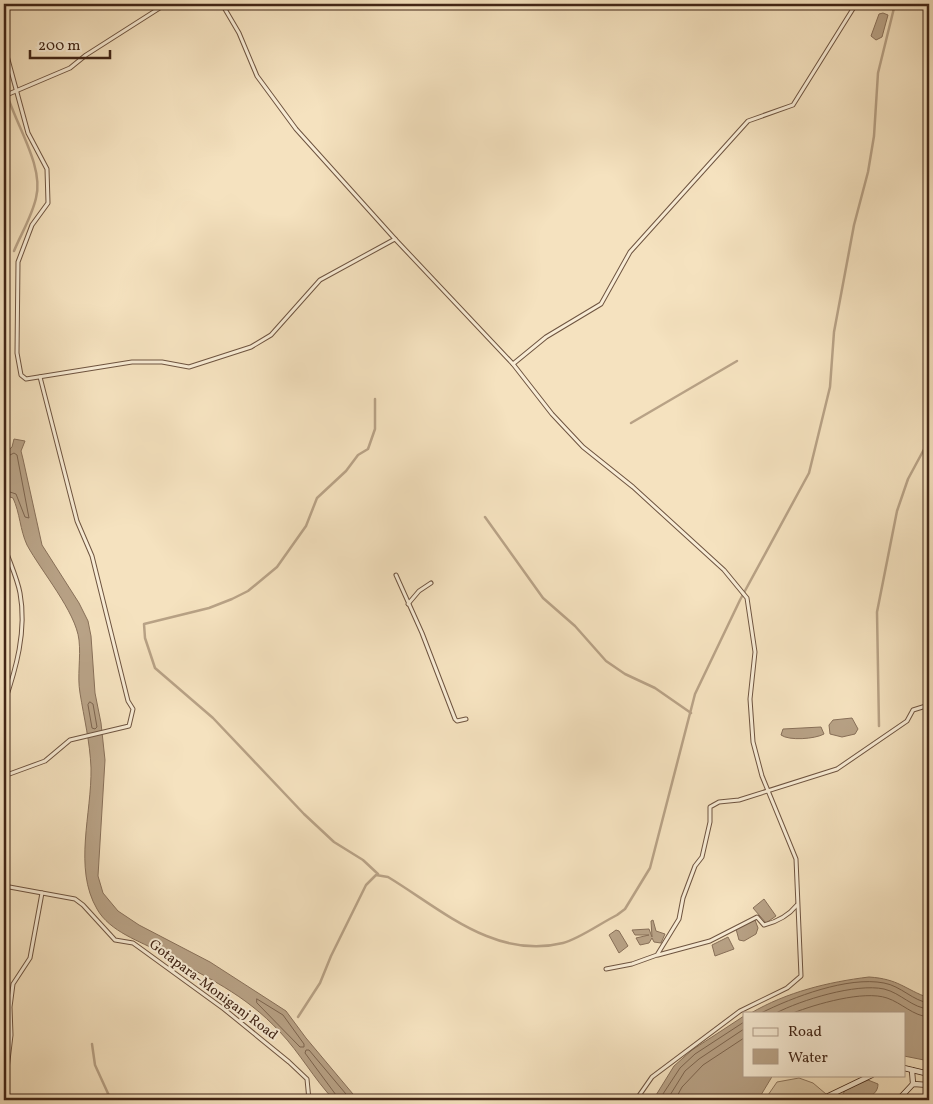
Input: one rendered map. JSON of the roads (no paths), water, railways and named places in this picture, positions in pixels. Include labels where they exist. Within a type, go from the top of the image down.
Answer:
[{"type":"main road","points":[[906,1068],[929,1074]]},
{"type":"main road","points":[[898,1100],[913,1084],[912,1070]]},
{"type":"main road","points":[[820,1100],[870,1076]]},
{"type":"main road","points":[[913,1084],[929,1085]]},
{"type":"street","points":[[4,96],[70,68],[166,4]]},
{"type":"street","points":[[222,4],[239,33],[257,76],[296,130],[395,239],[513,364],[552,414],[583,446],[632,487],[724,570],[747,598],[755,652],[750,699],[753,742],[756,757],[768,791],[796,859],[800,979],[787,988],[740,1011],[652,1077],[636,1100]]},
{"type":"street","points":[[513,364],[546,338],[601,304],[630,252],[748,121],[793,106],[856,4]]},
{"type":"street","points":[[4,45],[28,133],[47,169],[48,203],[32,226],[18,262],[16,331],[21,375],[26,379],[132,362],[162,362],[189,367],[251,347],[271,335],[320,280],[395,239]]},
{"type":"street","points":[[4,776],[45,761],[65,743],[76,738],[128,726],[133,710],[128,701],[92,556],[77,521],[40,377]]},
{"type":"street","points":[[4,545],[20,591],[23,625],[11,685],[4,704]]},
{"type":"street","points":[[396,575],[422,634],[455,719],[460,721],[466,719]]},
{"type":"street","points":[[408,604],[419,591],[431,583]]},
{"type":"street","points":[[657,955],[679,919],[683,898],[694,866],[702,857],[710,822],[710,806],[768,791],[836,770],[907,721],[913,710],[929,705]]},
{"type":"street","name":"Gotapara-Moniganj Road","points":[[4,886],[66,897],[80,902],[115,940],[133,943],[224,1009],[306,1079],[309,1100]]},
{"type":"street","points":[[4,1095],[11,1036],[10,1008],[13,984],[30,958],[42,894]]},
{"type":"street","points":[[606,969],[632,964],[657,955],[710,941],[757,918],[764,925],[768,924],[788,915],[798,903]]},
{"type":"water","points":[[879,14],[888,15],[882,37],[876,40],[871,36]]},
{"type":"water","points":[[14,439],[25,441],[21,451],[42,545],[79,603],[88,621],[91,636],[95,693],[101,723],[105,760],[98,876],[103,893],[118,911],[139,925],[210,962],[286,1011],[358,1100],[334,1100],[287,1040],[253,1007],[224,987],[117,930],[97,909],[90,893],[86,876],[85,840],[91,768],[79,687],[79,640],[72,617],[65,604],[27,545],[13,498],[4,495],[4,454],[12,447]]},
{"type":"water","points":[[852,718],[858,729],[855,734],[842,737],[830,734],[829,725],[833,720]]},
{"type":"water","points":[[821,727],[824,734],[815,737],[796,739],[781,735],[783,729]]},
{"type":"water","points":[[764,899],[776,916],[766,923],[753,908]]},
{"type":"water","points":[[653,920],[656,931],[665,934],[661,943],[654,942],[652,938],[649,943],[640,945],[636,938],[649,935],[635,935],[632,930],[649,929],[652,937],[651,921]]},
{"type":"water","points":[[755,920],[758,928],[756,934],[744,941],[739,940],[736,929]]},
{"type":"water","points":[[616,930],[619,931],[628,946],[619,953],[609,935]]},
{"type":"water","points":[[728,937],[734,949],[715,956],[712,945]]},
{"type":"water","points":[[869,977],[879,978],[895,982],[929,998],[929,1061],[906,1056],[906,1012],[753,1012],[793,994],[838,982]]},
{"type":"water","points":[[743,1017],[743,1076],[772,1076],[758,1100],[653,1100],[674,1066],[692,1050]]},
{"type":"water","points":[[868,1080],[878,1084],[875,1093],[866,1098],[846,1100],[843,1094],[845,1090]]},
{"type":"waterway","points":[[298,1017],[320,983],[331,956],[366,885],[376,875],[388,877],[449,916],[492,938],[514,944],[538,946],[569,941],[617,915],[625,909],[650,868],[695,694],[740,600],[809,473],[830,387],[834,332],[854,225],[868,172],[874,136],[878,73],[895,4]]},
{"type":"waterway","points":[[4,84],[32,156],[37,185],[32,211],[14,251]]},
{"type":"waterway","points":[[631,423],[737,361]]},
{"type":"waterway","points":[[375,399],[375,429],[368,449],[358,455],[346,471],[317,498],[306,526],[277,567],[248,591],[232,599],[209,608],[144,624],[145,638],[155,668],[213,718],[304,814],[334,842],[363,860],[378,874]]},
{"type":"waterway","points":[[879,726],[877,612],[897,511],[908,479],[929,440]]},
{"type":"waterway","points":[[485,517],[543,598],[575,626],[606,661],[625,674],[655,688],[691,713]]},
{"type":"waterway","points":[[4,681],[8,684]]},
{"type":"waterway","points":[[92,1044],[95,1065],[111,1100]]}]
